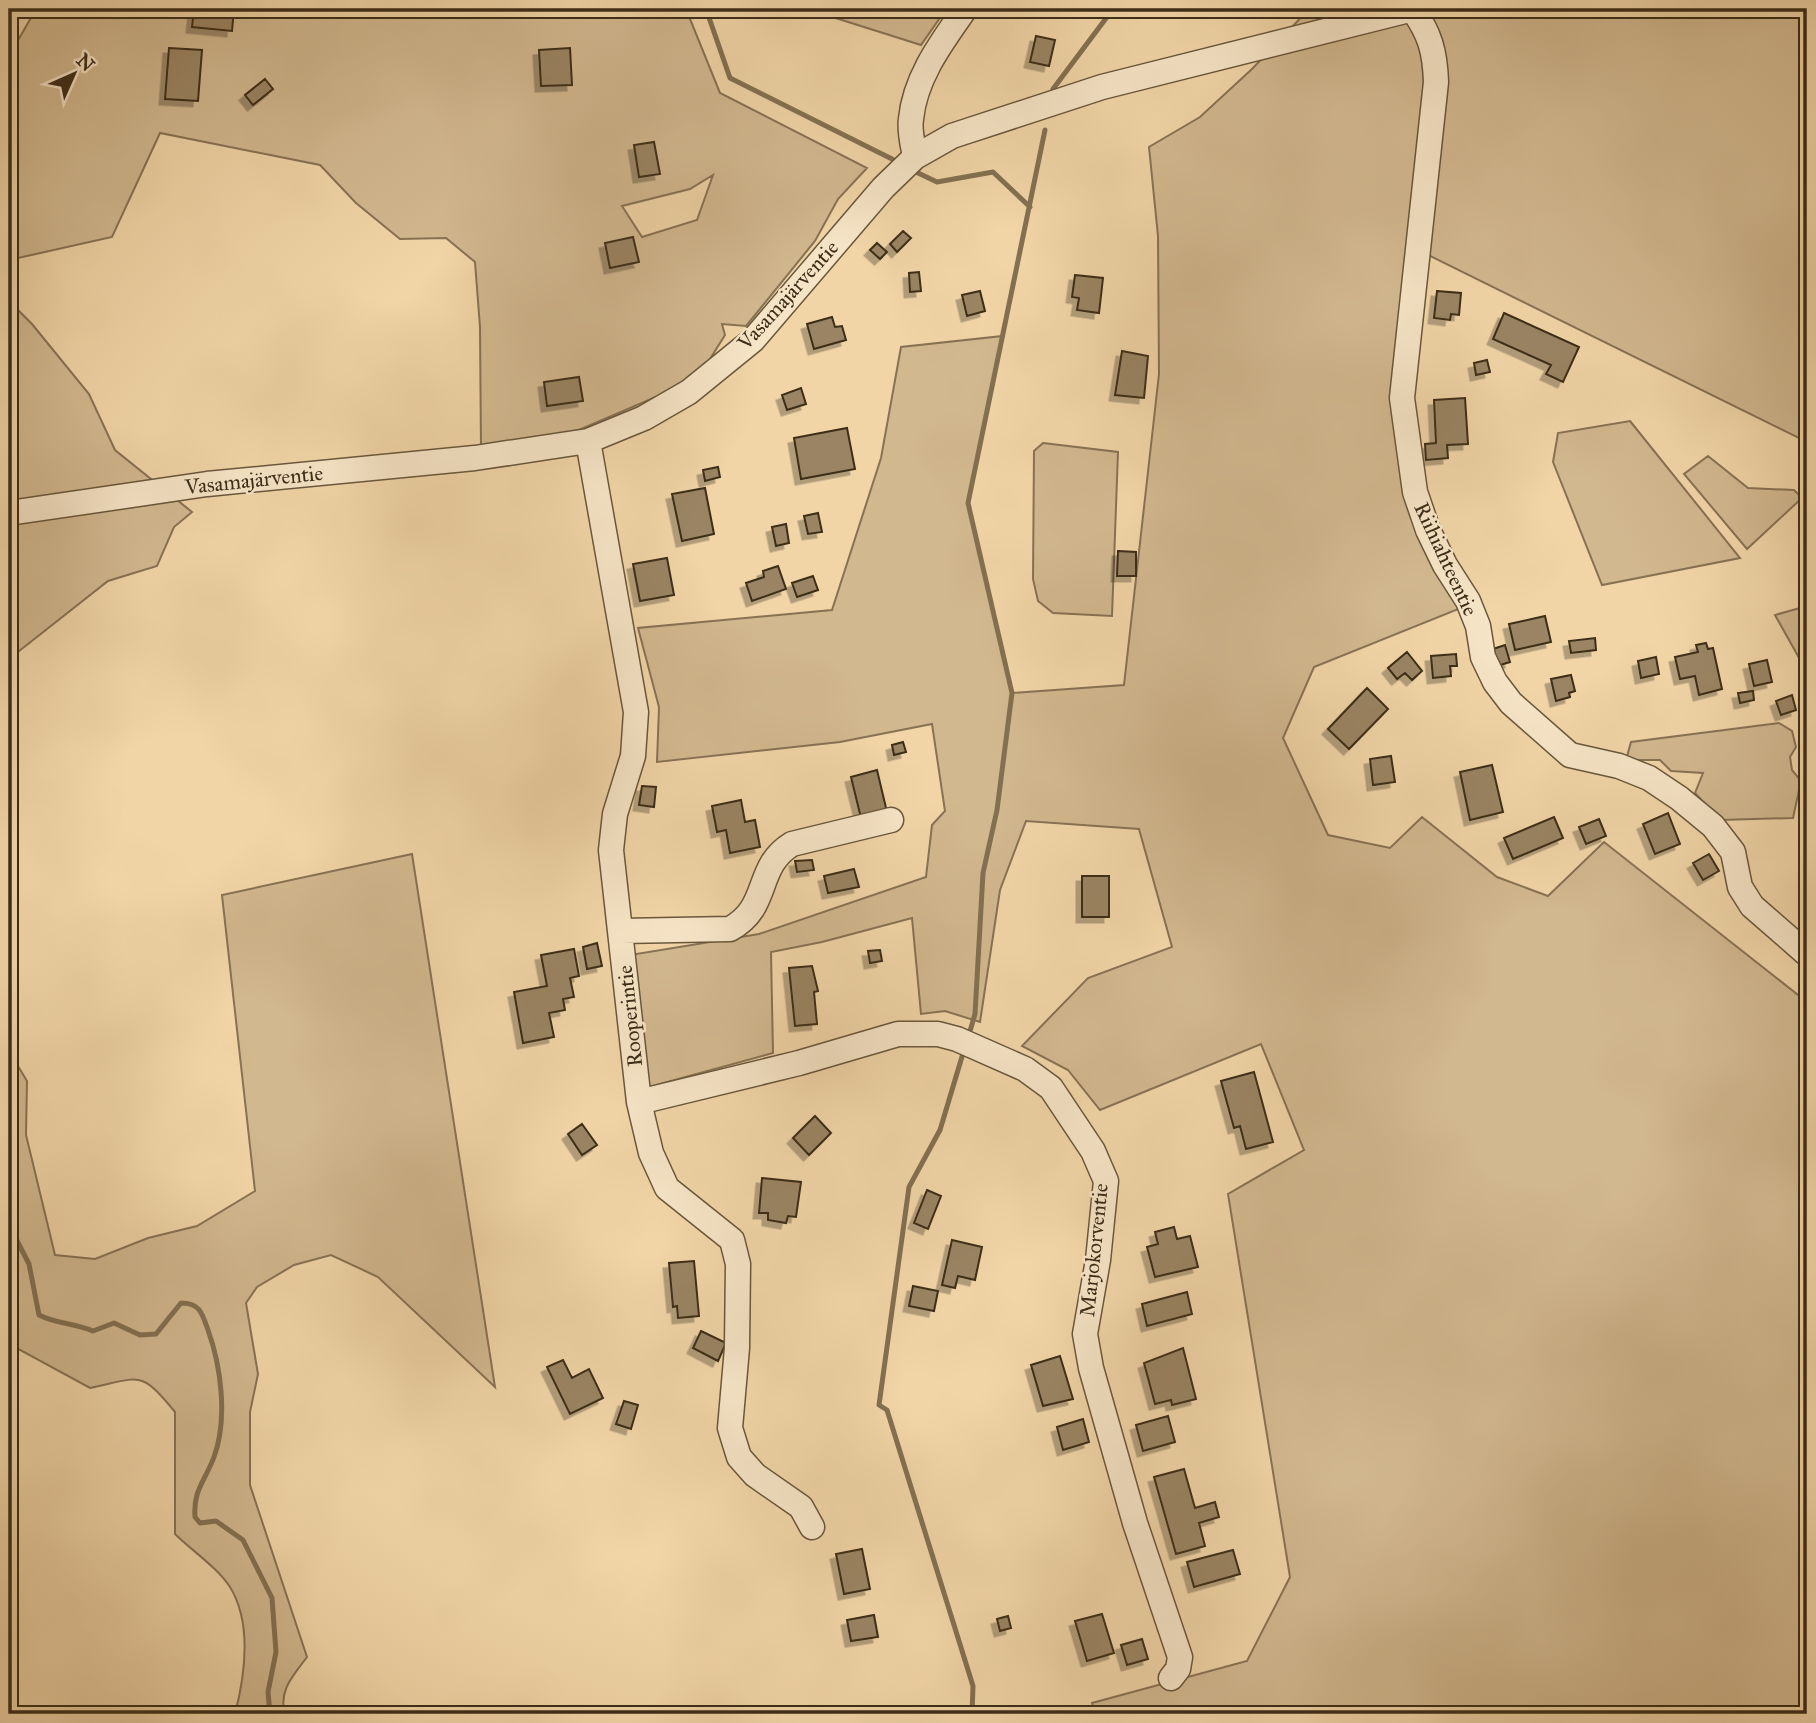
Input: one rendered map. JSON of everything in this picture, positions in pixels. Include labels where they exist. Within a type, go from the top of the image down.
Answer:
[{"type":"street","points":[[915,157],[910,121],[916,91],[935,52],[965,9]]},
{"type":"street","name":"Vasamajärventie","points":[[9,513],[207,484],[475,458],[588,441],[644,418],[689,392],[753,340],[855,218],[915,157],[952,136],[1102,87],[1413,9]]},
{"type":"street","name":"Riihiahteentie","points":[[1413,9],[1427,29],[1435,54],[1436,82],[1402,398],[1415,492],[1428,530],[1445,565],[1468,601],[1478,626],[1483,657],[1495,682],[1511,703],[1570,755],[1649,778],[1696,812],[1733,852],[1740,887],[1752,906],[1807,954]]},
{"type":"street","name":"Rooperintie","points":[[588,441],[636,712],[633,756],[615,814],[611,850],[639,1102],[651,1153],[667,1188],[732,1240],[738,1264],[737,1334],[730,1428],[739,1457],[755,1475],[801,1507],[812,1527]]},
{"type":"street","points":[[621,931],[730,929],[745,921],[755,910],[761,886],[781,851],[792,845],[891,820]]},
{"type":"street","name":"Marjokorventie","points":[[639,1102],[799,1063],[898,1034],[938,1034],[966,1043],[1025,1069],[1051,1088],[1093,1151],[1106,1181],[1098,1260],[1085,1334],[1091,1368],[1135,1524],[1180,1657],[1178,1669],[1171,1678]]},
{"type":"shaded area","points":[[36,9],[686,9],[720,93],[867,168],[838,199],[815,241],[746,326],[722,324],[725,335],[705,367],[679,387],[572,433],[481,450],[480,327],[475,262],[446,238],[400,239],[356,203],[320,165],[160,133],[112,237],[9,260],[9,56]],"holes":[[[713,175],[697,220],[642,237],[622,206],[690,189]]]},
{"type":"shaded area","points":[[807,9],[946,9],[921,45]]},
{"type":"shaded area","points":[[1309,9],[1807,9],[1807,442],[1408,245],[1392,396],[1461,608],[1314,667],[1283,738],[1328,835],[1390,848],[1422,817],[1497,877],[1548,896],[1604,842],[1807,1002],[1807,1714],[1096,1714],[1092,1703],[1247,1661],[1290,1577],[1228,1194],[1304,1150],[1261,1044],[1100,1110],[1068,1070],[1022,1046],[1088,978],[1172,947],[1139,829],[1026,821],[1000,890],[980,1022],[945,1011],[921,1014],[912,918],[822,942],[771,952],[773,1053],[649,1087],[630,955],[759,934],[926,877],[932,825],[945,811],[932,724],[840,742],[657,762],[659,707],[638,628],[832,610],[881,458],[901,347],[1003,336],[968,503],[1012,693],[1124,685],[1159,374],[1158,236],[1149,147],[1200,117],[1252,69]]},
{"type":"shaded area","points":[[9,301],[32,324],[89,394],[115,450],[192,512],[174,527],[157,566],[108,581],[9,659]]},
{"type":"shaded area","points":[[1630,421],[1740,558],[1602,585],[1553,462],[1558,433]]},
{"type":"shaded area","points":[[1043,443],[1118,452],[1112,616],[1053,613],[1038,601],[1033,579],[1034,451]]},
{"type":"shaded area","points":[[1708,456],[1748,488],[1794,490],[1802,498],[1747,549],[1684,474]]},
{"type":"shaded area","points":[[1807,606],[1807,672],[1775,615]]},
{"type":"shaded area","points":[[1779,723],[1792,731],[1796,747],[1790,757],[1792,770],[1801,781],[1793,818],[1720,820],[1695,793],[1703,773],[1671,771],[1660,760],[1626,760],[1631,742]]},
{"type":"shaded area","points":[[412,854],[495,1387],[378,1277],[331,1255],[294,1265],[257,1287],[246,1303],[258,1374],[250,1412],[250,1485],[307,1657],[285,1690],[285,1714],[235,1714],[244,1666],[241,1617],[237,1601],[225,1580],[175,1534],[175,1412],[154,1389],[139,1380],[90,1388],[9,1344],[9,1051],[27,1081],[26,1135],[55,1255],[95,1259],[148,1238],[197,1226],[255,1191],[222,895]]},
{"type":"building","points":[[194,9],[234,9],[232,31],[192,27]]},
{"type":"building","points":[[1036,36],[1055,40],[1049,66],[1030,62]]},
{"type":"building","points":[[169,48],[202,50],[198,101],[165,99]]},
{"type":"building","points":[[570,48],[572,85],[541,86],[539,50]]},
{"type":"building","points":[[265,79],[273,89],[253,105],[245,95]]},
{"type":"building","points":[[654,142],[660,174],[639,177],[634,145]]},
{"type":"building","points":[[903,231],[911,238],[897,252],[890,244]]},
{"type":"building","points":[[633,237],[639,262],[610,268],[605,243]]},
{"type":"building","points":[[877,243],[887,252],[880,259],[870,250]]},
{"type":"building","points":[[919,272],[921,291],[910,292],[909,273]]},
{"type":"building","points":[[1075,275],[1103,278],[1099,313],[1077,310],[1079,298],[1072,297]]},
{"type":"building","points":[[980,291],[985,311],[967,316],[962,295]]},
{"type":"building","points":[[1437,291],[1461,293],[1459,315],[1451,314],[1450,320],[1434,318]]},
{"type":"building","points":[[1504,313],[1579,347],[1563,382],[1546,374],[1551,365],[1493,339]]},
{"type":"building","points":[[832,317],[835,327],[842,326],[846,340],[814,349],[807,324]]},
{"type":"building","points":[[1122,351],[1148,356],[1144,398],[1115,395]]},
{"type":"building","points":[[1487,360],[1490,372],[1476,375],[1474,363]]},
{"type":"building","points":[[579,377],[583,401],[547,406],[544,382]]},
{"type":"building","points":[[801,388],[806,404],[787,410],[782,395]]},
{"type":"building","points":[[1465,398],[1468,444],[1447,445],[1448,458],[1426,460],[1425,444],[1436,443],[1434,400]]},
{"type":"building","points":[[847,428],[855,469],[801,479],[794,438]]},
{"type":"building","points":[[718,467],[720,477],[705,481],[703,470]]},
{"type":"building","points":[[705,488],[714,534],[682,541],[672,494]]},
{"type":"building","points":[[818,513],[822,532],[808,534],[804,516]]},
{"type":"building","points":[[786,524],[789,543],[776,546],[772,527]]},
{"type":"building","points":[[1118,551],[1136,552],[1136,576],[1117,576]]},
{"type":"building","points":[[667,558],[674,595],[640,601],[633,564]]},
{"type":"building","points":[[778,566],[786,589],[752,601],[746,583],[764,577],[763,571]]},
{"type":"building","points":[[813,576],[818,590],[797,597],[792,583]]},
{"type":"building","points":[[1545,616],[1551,642],[1515,650],[1509,624]]},
{"type":"building","points":[[1595,638],[1596,650],[1571,653],[1569,641]]},
{"type":"building","points":[[1706,643],[1708,649],[1713,648],[1722,689],[1699,695],[1695,676],[1680,679],[1675,657],[1698,652],[1696,645]]},
{"type":"building","points":[[1505,645],[1510,662],[1497,666],[1493,649]]},
{"type":"building","points":[[1407,652],[1422,671],[1412,680],[1405,673],[1397,679],[1388,668]]},
{"type":"building","points":[[1456,654],[1457,666],[1450,666],[1451,676],[1433,678],[1431,656]]},
{"type":"building","points":[[1656,657],[1659,674],[1641,678],[1638,661]]},
{"type":"building","points":[[1767,660],[1772,682],[1754,686],[1749,664]]},
{"type":"building","points":[[1571,675],[1575,691],[1569,693],[1570,697],[1556,701],[1551,679]]},
{"type":"building","points":[[1367,688],[1388,709],[1349,749],[1328,729]]},
{"type":"building","points":[[1753,691],[1754,700],[1740,703],[1738,693]]},
{"type":"building","points":[[1792,695],[1796,710],[1781,715],[1776,701]]},
{"type":"building","points":[[903,742],[906,752],[894,755],[892,745]]},
{"type":"building","points":[[1391,756],[1395,782],[1373,785],[1370,759]]},
{"type":"building","points":[[1492,765],[1503,812],[1470,820],[1460,772]]},
{"type":"building","points":[[877,770],[887,812],[861,818],[851,777]]},
{"type":"building","points":[[642,786],[656,787],[654,807],[639,805]]},
{"type":"building","points":[[741,800],[745,822],[755,820],[760,847],[730,853],[726,830],[717,832],[712,806]]},
{"type":"building","points":[[1668,813],[1680,844],[1655,854],[1643,824]]},
{"type":"building","points":[[1554,817],[1563,838],[1513,859],[1504,838]]},
{"type":"building","points":[[1599,819],[1606,836],[1586,844],[1579,827]]},
{"type":"building","points":[[1709,854],[1719,871],[1703,880],[1693,863]]},
{"type":"building","points":[[812,860],[814,870],[797,872],[795,861]]},
{"type":"building","points":[[854,869],[859,887],[828,893],[824,876]]},
{"type":"building","points":[[1082,876],[1109,876],[1109,917],[1082,917]]},
{"type":"building","points":[[597,943],[602,966],[587,969],[583,947]]},
{"type":"building","points":[[574,949],[579,976],[570,978],[574,997],[563,999],[565,1010],[549,1013],[554,1037],[523,1043],[514,992],[547,986],[541,955]]},
{"type":"building","points":[[880,950],[882,961],[870,963],[868,951]]},
{"type":"building","points":[[812,966],[818,991],[814,992],[817,1024],[795,1026],[789,968]]},
{"type":"building","points":[[1254,1072],[1273,1142],[1246,1149],[1240,1126],[1234,1128],[1221,1081]]},
{"type":"building","points":[[815,1116],[831,1133],[809,1155],[793,1138]]},
{"type":"building","points":[[582,1124],[597,1145],[582,1155],[568,1134]]},
{"type":"building","points":[[762,1178],[801,1182],[796,1217],[788,1216],[786,1223],[768,1220],[768,1213],[759,1213]]},
{"type":"building","points":[[927,1190],[941,1196],[928,1229],[914,1223]]},
{"type":"building","points":[[1174,1227],[1177,1239],[1190,1236],[1198,1267],[1155,1277],[1147,1247],[1158,1244],[1155,1232]]},
{"type":"building","points":[[952,1240],[982,1247],[975,1280],[958,1276],[955,1288],[942,1285]]},
{"type":"building","points":[[694,1261],[699,1316],[678,1318],[677,1306],[673,1307],[669,1263]]},
{"type":"building","points":[[913,1286],[938,1291],[934,1311],[909,1306]]},
{"type":"building","points":[[1187,1292],[1192,1314],[1147,1326],[1142,1304]]},
{"type":"building","points":[[701,1331],[726,1343],[718,1361],[693,1348]]},
{"type":"building","points":[[1183,1348],[1196,1399],[1172,1405],[1171,1400],[1155,1404],[1144,1363]]},
{"type":"building","points":[[1060,1356],[1073,1399],[1043,1406],[1031,1365]]},
{"type":"building","points":[[563,1360],[572,1378],[589,1369],[603,1398],[570,1414],[547,1367]]},
{"type":"building","points":[[624,1401],[638,1405],[631,1429],[616,1424]]},
{"type":"building","points":[[1168,1416],[1175,1442],[1143,1451],[1136,1425]]},
{"type":"building","points":[[1083,1419],[1089,1442],[1063,1450],[1057,1427]]},
{"type":"building","points":[[1184,1469],[1195,1508],[1215,1502],[1219,1517],[1199,1523],[1205,1546],[1176,1554],[1154,1477]]},
{"type":"building","points":[[862,1549],[870,1589],[844,1594],[836,1554]]},
{"type":"building","points":[[1233,1550],[1240,1574],[1194,1587],[1187,1562]]},
{"type":"building","points":[[1102,1614],[1114,1653],[1087,1661],[1075,1621]]},
{"type":"building","points":[[874,1615],[878,1637],[851,1641],[847,1620]]},
{"type":"building","points":[[1008,1616],[1011,1628],[1000,1631],[997,1619]]},
{"type":"building","points":[[1142,1639],[1148,1659],[1127,1665],[1121,1645]]},
{"type":"waterway","points":[[706,9],[730,78],[892,159]]},
{"type":"waterway","points":[[1053,89],[1113,9]]},
{"type":"waterway","points":[[968,1038],[975,1014],[983,873],[997,810],[1012,693],[968,503],[1045,130]]},
{"type":"waterway","points":[[916,172],[937,182],[993,172],[1030,207]]},
{"type":"waterway","points":[[964,1050],[940,1130],[909,1187],[879,1405],[887,1410],[973,1686],[972,1714]]},
{"type":"waterway","points":[[9,1225],[29,1264],[39,1315],[93,1331],[114,1323],[140,1335],[156,1334],[181,1303],[196,1307],[202,1314],[213,1344],[222,1410],[218,1442],[198,1492],[195,1517],[200,1523],[216,1521],[243,1540],[272,1598],[276,1652],[268,1692],[270,1714]]}]
